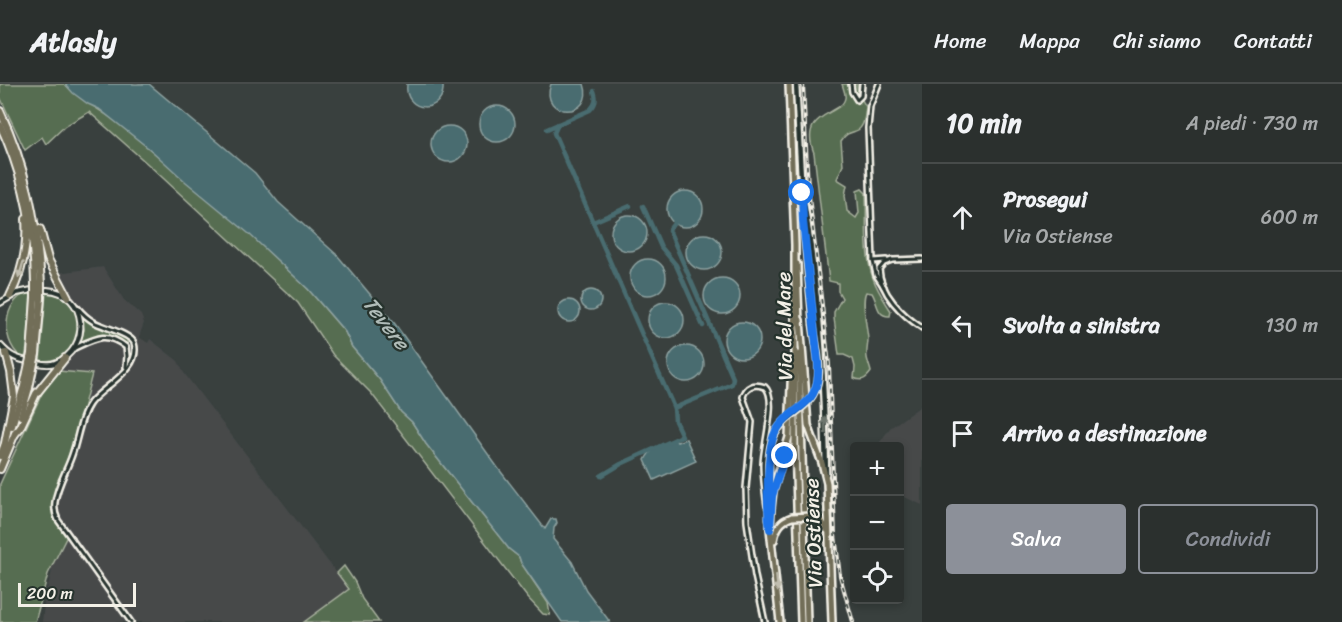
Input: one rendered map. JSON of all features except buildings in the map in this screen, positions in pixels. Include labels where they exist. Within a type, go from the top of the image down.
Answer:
[{"type":"highway","points":[[0,111],[18,154],[28,201],[38,283],[33,354],[27,387],[15,434],[0,469]]},
{"type":"highway","points":[[0,125],[48,259],[68,297]]},
{"type":"highway","points":[[9,298],[19,278],[26,254],[28,201]]},
{"type":"highway","points":[[3,348],[11,372],[14,396],[4,448]]},
{"type":"highway","points":[[15,434],[36,394],[65,358]]},
{"type":"highway","points":[[0,456],[27,387]]},
{"type":"main road","name":"Via del Mare","points":[[789,84],[799,304],[807,622]]},
{"type":"main road","name":"Via Ostiense","points":[[780,622],[768,513],[767,479],[770,449],[775,434],[784,422],[810,400],[816,388],[818,372],[803,221],[796,84]]},
{"type":"main road","name":"Via Ostiense","points":[[802,193],[822,362],[832,622]]},
{"type":"main road","name":"Via del Mare","points":[[795,245],[795,458],[801,622]]},
{"type":"main road","points":[[799,304],[808,427],[827,483]]},
{"type":"main road","points":[[770,529],[772,496],[790,434],[795,312]]},
{"type":"main road","points":[[773,545],[779,526],[784,520],[792,517],[811,516],[822,522],[829,538]]},
{"type":"street","points":[[850,84],[857,100],[861,96],[862,84]]},
{"type":"street","points":[[879,84],[872,99],[868,119],[873,261],[876,275],[900,310],[922,328]]},
{"type":"street","points":[[873,261],[922,259]]},
{"type":"street","points":[[884,287],[879,268],[892,260]]},
{"type":"street","points":[[0,303],[32,290]]},
{"type":"street","points":[[47,290],[68,297],[93,321],[133,340],[135,349],[132,362],[119,378],[95,397],[86,410],[56,497],[55,512],[58,520],[131,622]]},
{"type":"street","points":[[74,304],[80,314],[82,325],[75,348]]},
{"type":"street","points":[[3,348],[16,359],[43,364],[55,364],[75,348],[104,336],[135,349]]},
{"type":"street","points":[[126,347],[128,356],[126,369]]},
{"type":"street","points":[[765,622],[755,576],[746,514],[752,422],[743,397],[751,386],[759,385],[769,391],[769,423],[764,449],[767,479]]},
{"type":"shaded area","points":[[103,267],[124,300],[141,315],[144,323],[139,337],[148,343],[150,339],[178,361],[184,373],[349,589],[304,622],[42,622],[58,520],[55,512],[56,497],[90,403],[86,397],[92,374],[58,371],[78,350],[102,340],[110,341],[120,348],[134,349],[134,343],[130,337],[93,321],[74,304],[57,273]]},
{"type":"shaded area","points":[[922,405],[922,505],[904,497],[904,442],[880,442],[890,428]]},
{"type":"green space","points":[[0,84],[65,84],[120,124],[248,232],[308,289],[345,332],[352,347],[380,380],[426,444],[509,549],[519,557],[548,603],[550,615],[543,614],[527,597],[371,393],[333,355],[298,303],[89,112],[65,126],[46,144],[42,137],[25,150],[0,97]]},
{"type":"green space","points":[[842,84],[857,84],[858,93],[866,107],[861,127],[841,141],[843,165],[837,179],[847,185],[845,195],[847,211],[856,218],[859,213],[857,191],[862,189],[866,193],[867,247],[870,269],[891,311],[890,316],[882,314],[872,293],[866,292],[864,301],[868,339],[867,360],[871,372],[862,380],[854,378],[853,359],[839,355],[834,312],[842,298],[838,291],[838,283],[829,281],[811,139],[812,129],[816,122],[842,104],[845,93]]},
{"type":"green space","points":[[31,292],[25,359],[11,344],[7,323],[13,303],[21,296]]},
{"type":"green space","points":[[46,292],[61,296],[71,305],[77,317],[78,329],[75,341],[68,352],[56,359],[40,361]]},
{"type":"green space","points":[[82,316],[126,338],[128,344],[106,335],[80,343],[84,330]]},
{"type":"green space","points":[[58,371],[92,374],[77,432],[52,502],[54,516],[67,536],[48,574],[35,622],[0,622],[0,484],[44,389]]},
{"type":"green space","points":[[344,566],[355,582],[362,599],[379,622],[304,622],[349,589],[337,573]]},
{"type":"water","name":"Tevere","points":[[65,84],[149,84],[255,173],[278,202],[337,255],[395,324],[498,468],[545,529],[551,519],[556,519],[553,539],[572,562],[586,590],[610,622],[562,622],[519,557],[509,549],[426,444],[380,380],[352,347],[345,332],[308,289],[248,233],[152,151],[99,109],[73,93]]},
{"type":"water","points":[[407,84],[443,84],[442,94],[432,106],[417,105],[411,101]]},
{"type":"water","points":[[551,84],[584,84],[585,95],[582,104],[575,109],[559,109],[552,104],[549,95]]},
{"type":"water","points":[[497,106],[510,111],[515,124],[510,137],[497,142],[484,137],[479,124],[484,111]]},
{"type":"water","points":[[449,126],[462,131],[467,144],[462,157],[449,162],[436,157],[431,144],[436,131]]},
{"type":"water","points":[[685,191],[698,196],[703,209],[698,222],[685,227],[672,222],[667,209],[672,196]]},
{"type":"water","points":[[629,215],[642,220],[647,233],[642,246],[629,251],[616,246],[611,233],[616,220]]},
{"type":"water","points":[[704,234],[717,239],[722,252],[717,265],[704,270],[691,265],[686,252],[691,239]]},
{"type":"water","points":[[648,259],[661,264],[666,277],[661,290],[648,295],[635,290],[630,277],[635,264]]},
{"type":"water","points":[[722,278],[735,283],[740,296],[735,309],[722,314],[709,309],[704,296],[709,283]]},
{"type":"water","points":[[587,290],[595,290],[601,296],[601,304],[595,310],[587,310],[581,304],[581,296]]},
{"type":"water","points":[[569,300],[577,303],[580,311],[577,319],[569,322],[561,319],[558,311],[561,303]]},
{"type":"water","points":[[666,302],[679,307],[684,320],[679,333],[666,338],[653,333],[648,320],[653,307]]},
{"type":"water","points":[[742,322],[755,327],[760,340],[755,353],[742,358],[729,353],[724,340],[729,327]]},
{"type":"water","points":[[686,346],[699,351],[704,364],[699,377],[686,382],[673,377],[668,364],[673,351]]},
{"type":"water","points":[[675,439],[677,442],[686,439],[696,461],[654,480],[645,460],[654,449]]},
{"type":"waterway","points":[[547,129],[590,110],[594,106],[594,91]]},
{"type":"waterway","points":[[558,124],[554,133],[674,408]]},
{"type":"waterway","points":[[593,222],[630,206]]},
{"type":"waterway","points":[[643,206],[661,247],[676,265],[703,326]]},
{"type":"waterway","points":[[601,476],[621,464],[682,436],[675,421],[674,408],[732,384],[733,378],[669,230],[674,223]]},
{"type":"railway","points":[[803,84],[808,188],[829,364],[835,535],[840,576],[853,622]]},
{"type":"route","points":[[785,456],[772,496],[770,529],[768,513],[770,456],[773,439],[778,428],[810,400],[818,380],[802,193]]}]
